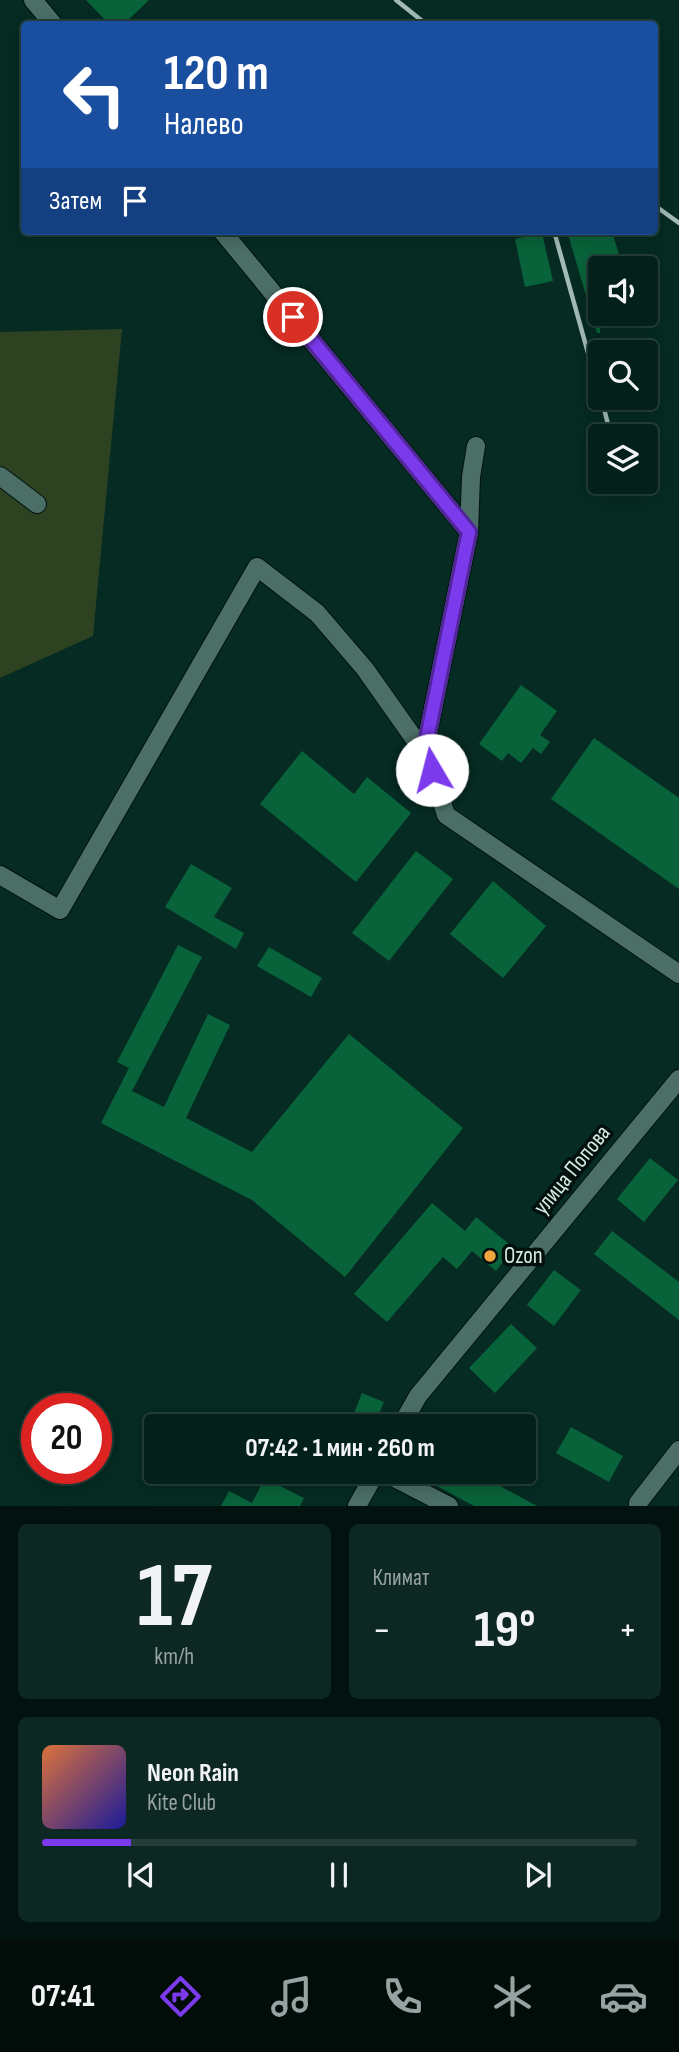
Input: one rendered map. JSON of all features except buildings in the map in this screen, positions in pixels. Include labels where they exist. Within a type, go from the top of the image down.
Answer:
[{"type":"street","points":[[33,0],[50,21]]},
{"type":"street","points":[[225,235],[469,532]]},
{"type":"street","points":[[476,446],[471,477],[469,532],[425,748],[446,815],[679,974]]},
{"type":"street","points":[[0,476],[37,504]]},
{"type":"street","points":[[0,875],[60,910],[257,566],[317,613],[365,669],[413,737],[425,748]]},
{"type":"street","name":"улица Попова","points":[[408,1414],[418,1396],[679,1079]]},
{"type":"street","points":[[638,1506],[678,1451]]},
{"type":"street","points":[[357,1506],[369,1484]]},
{"type":"street","points":[[406,1484],[449,1506]]},
{"type":"green space","points":[[122,329],[93,636],[0,678],[0,332]]},
{"type":"railway","points":[[396,0],[422,21]]},
{"type":"railway","points":[[658,208],[679,223]]},
{"type":"railway","points":[[555,235],[588,353]]},
{"type":"railway","points":[[604,410],[608,424]]},
{"type":"place","name":"Ozon","points":[[490,1256]]},
{"type":"route","points":[[293,317],[469,532],[425,748],[432,770]]}]
